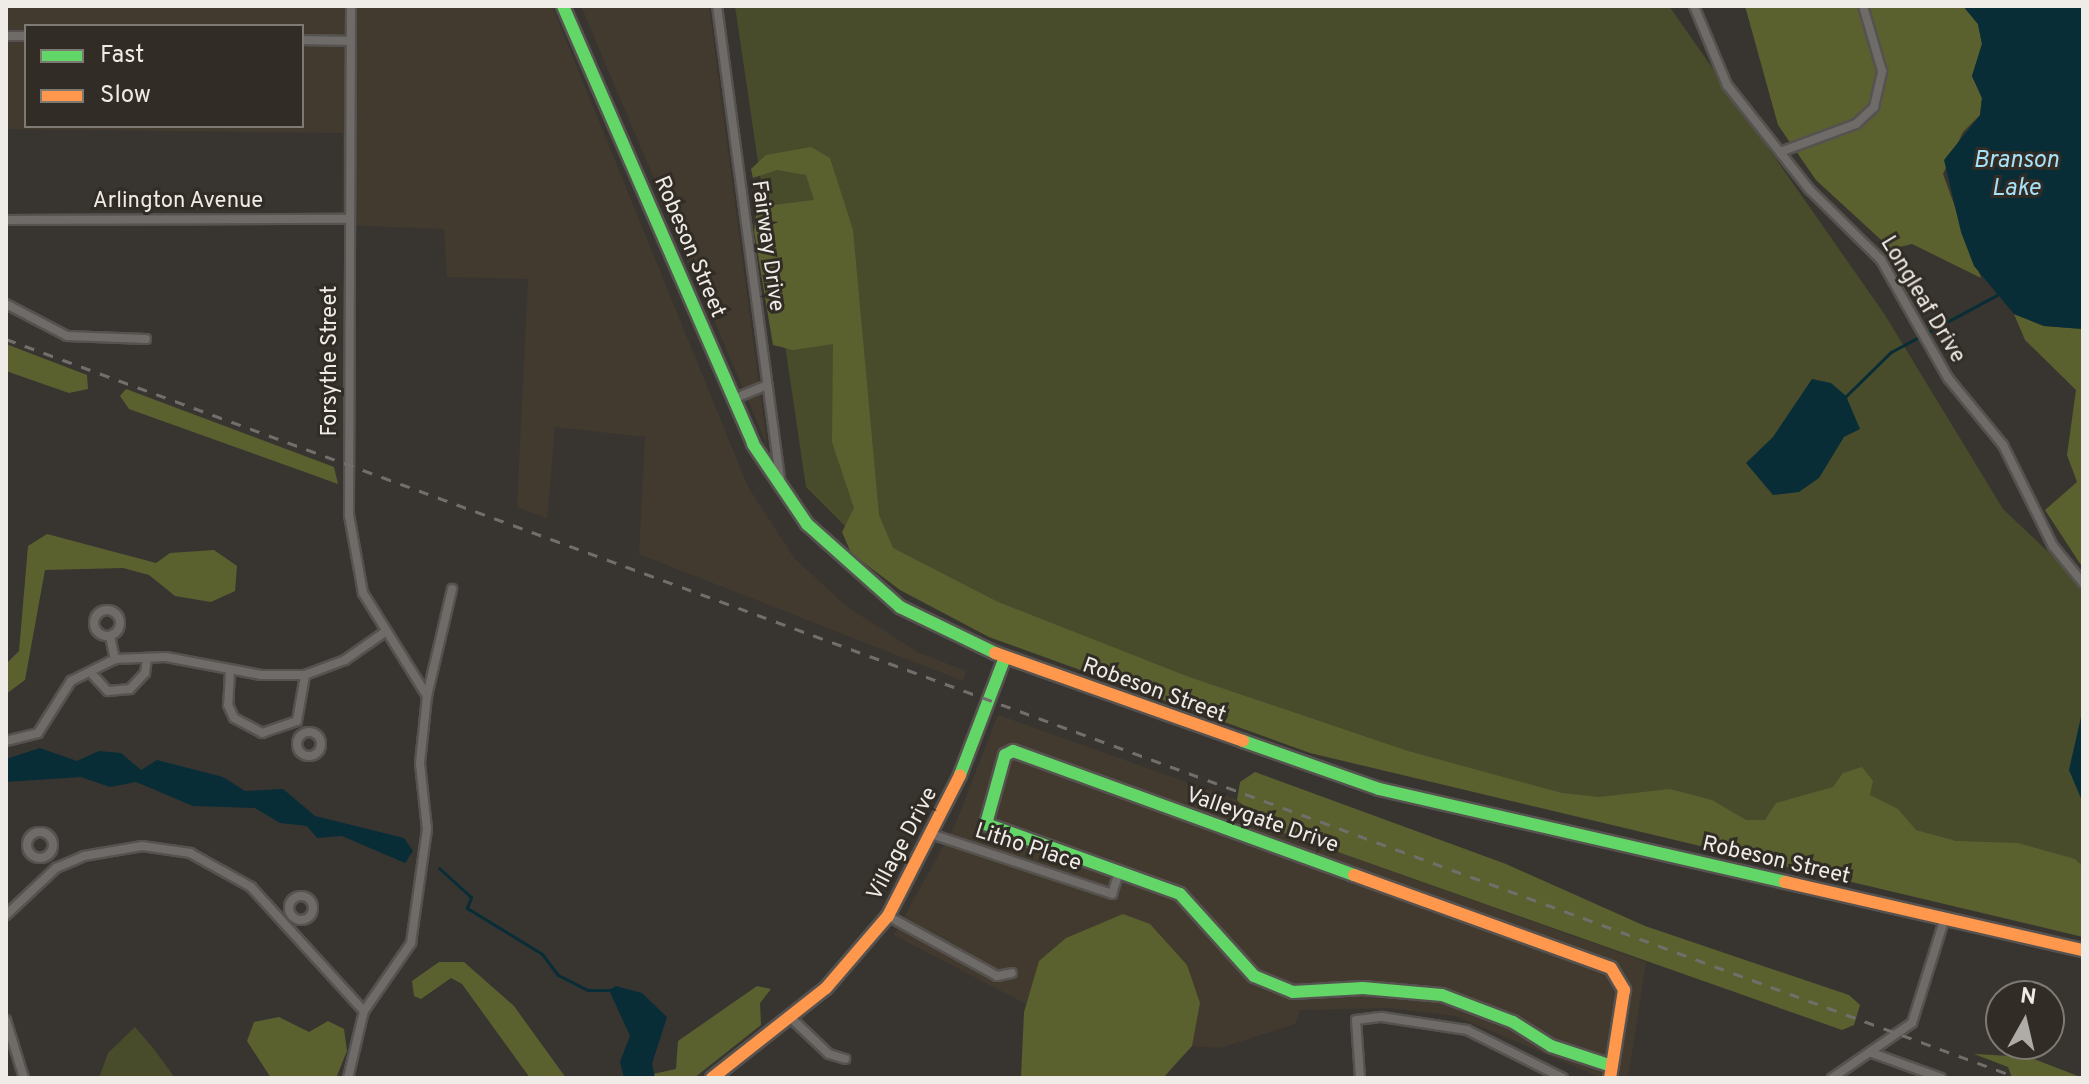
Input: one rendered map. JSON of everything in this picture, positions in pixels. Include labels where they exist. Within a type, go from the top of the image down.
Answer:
[{"type":"main road","name":"Robeson Street","points":[[563,6],[733,399],[782,491],[828,547],[874,589],[941,631],[1005,657],[1379,789],[2083,950]]},
{"type":"main road","name":"Village Drive","points":[[712,1078],[791,1018],[849,964],[888,916],[934,835],[1005,657]]},
{"type":"main road","name":"Valleygate Drive","points":[[1013,751],[1611,968],[1624,990],[1611,1072],[1551,1046],[1513,1022],[1442,995],[1363,988],[1311,994],[1274,986],[1236,961],[1180,894],[986,824],[983,814],[1005,755],[1013,751]]},
{"type":"street","name":"Forsythe Street","points":[[351,6],[349,515],[363,593],[427,696]]},
{"type":"street","name":"Fairway Drive","points":[[717,6],[782,491]]},
{"type":"street","name":"Longleaf Drive","points":[[1694,6],[1718,69],[1780,152],[1881,260],[1944,371],[2003,445],[2053,546],[2083,583]]},
{"type":"street","points":[[1780,152],[1851,127],[1874,107],[1882,71],[1863,6]]},
{"type":"street","points":[[304,40],[351,41]]},
{"type":"street","name":"Arlington Avenue","points":[[6,220],[350,219]]},
{"type":"street","points":[[6,304],[67,336],[146,339]]},
{"type":"street","points":[[733,399],[767,385]]},
{"type":"street","points":[[348,1078],[364,1011],[411,943],[427,829],[420,763],[427,696],[452,589]]},
{"type":"street","points":[[6,741],[38,733],[61,692],[115,659],[147,658],[230,671],[305,675],[345,660],[385,632]]},
{"type":"street","points":[[110,636],[115,659]]},
{"type":"street","points":[[90,672],[108,691],[130,689],[145,673],[147,658]]},
{"type":"street","points":[[230,671],[228,705],[234,718],[262,733],[293,724],[303,711],[305,675]]},
{"type":"street","points":[[293,724],[302,734]]},
{"type":"street","name":"Litho Place","points":[[934,835],[1112,894],[1120,870]]},
{"type":"street","points":[[6,915],[56,868],[142,846],[190,853],[233,873],[288,918],[364,1011]]},
{"type":"street","points":[[47,856],[56,868]]},
{"type":"street","points":[[888,916],[997,976],[1012,973]]},
{"type":"street","points":[[1832,1078],[1912,1023],[1945,918]]},
{"type":"street","points":[[791,1018],[829,1054],[845,1059]]},
{"type":"street","points":[[1360,1078],[1356,1020],[1417,1019],[1467,1030],[1563,1078]]},
{"type":"street","points":[[6,1020],[24,1078]]},
{"type":"street","points":[[1872,1053],[1941,1078]]},
{"type":"shaded area","points":[[6,6],[552,6],[748,487],[794,558],[846,606],[917,652],[966,671],[963,681],[639,554],[645,437],[555,427],[547,518],[517,507],[528,279],[447,277],[444,229],[342,225],[343,133],[6,129]]},
{"type":"shaded area","points":[[581,6],[709,6],[767,445]]},
{"type":"shaded area","points":[[998,715],[1237,800],[1267,827],[1646,962],[1628,1078],[1597,1076],[1456,1016],[1388,1008],[1300,1010],[1295,1024],[1220,1048],[1192,1046],[1200,1003],[1040,961],[1026,1004],[894,935],[955,825]]},
{"type":"green space","points":[[735,6],[1669,6],[1885,315],[2003,509],[2083,585],[2083,922],[1298,738],[893,574],[806,487]]},
{"type":"green space","points":[[1745,6],[1963,6],[1978,24],[1982,44],[1972,76],[1982,98],[1980,115],[1963,132],[1943,174],[1981,278],[1912,244],[1891,249],[1816,180],[1778,125]]},
{"type":"green space","points":[[811,147],[830,158],[853,230],[879,515],[893,548],[998,602],[1189,677],[1408,751],[1562,793],[1599,797],[1670,789],[1712,800],[1746,820],[1765,820],[1776,803],[1833,787],[1843,773],[1862,767],[1873,781],[1870,795],[1898,809],[1916,830],[1956,841],[2018,843],[2075,859],[2083,867],[2083,937],[1310,753],[989,637],[900,590],[851,553],[842,532],[854,508],[832,442],[833,344],[793,350],[773,345],[754,231],[757,207],[814,200],[806,175],[777,170],[753,178],[751,169],[766,155]]},
{"type":"green space","points":[[2014,314],[2044,326],[2083,329],[2083,568],[2045,510],[2077,482],[2067,455],[2076,390],[2025,340]]},
{"type":"green space","points":[[6,344],[87,375],[88,389],[69,393],[6,371]]},
{"type":"green space","points":[[126,389],[334,467],[338,484],[129,409],[120,396]]},
{"type":"green space","points":[[47,534],[156,563],[170,553],[214,550],[237,566],[235,591],[211,602],[175,596],[149,575],[123,568],[45,570],[25,680],[6,694],[6,664],[19,651],[28,546]]},
{"type":"green space","points":[[1255,772],[1506,864],[1645,926],[1849,995],[1860,1005],[1854,1025],[1842,1030],[1267,827],[1237,800],[1240,782]]},
{"type":"green space","points":[[1123,914],[1150,924],[1187,965],[1200,1003],[1192,1046],[1163,1078],[1021,1078],[1024,1012],[1039,961],[1066,938]]},
{"type":"green space","points":[[439,962],[464,962],[514,1006],[566,1078],[530,1078],[462,984],[451,978],[421,999],[414,996],[412,981]]},
{"type":"green space","points":[[757,986],[771,989],[760,1003],[761,1025],[694,1078],[635,1078],[676,1069],[678,1041]]},
{"type":"green space","points":[[279,1017],[309,1032],[328,1021],[344,1029],[347,1051],[336,1078],[271,1078],[247,1041],[254,1022]]},
{"type":"green space","points":[[135,1027],[175,1078],[99,1078],[108,1053]]},
{"type":"green space","points":[[1990,1060],[2037,1060],[2083,1078],[2012,1078],[2008,1067]]},
{"type":"water","name":"Branson Lake","points":[[1963,6],[2083,6],[2083,329],[2044,326],[2014,314],[1974,266],[1961,232],[1944,160],[1980,115],[1982,98],[1972,76],[1982,44],[1978,24]]},
{"type":"water","points":[[1812,379],[1831,383],[1846,396],[1860,429],[1844,437],[1819,478],[1799,492],[1773,495],[1746,463],[1773,437]]},
{"type":"water","points":[[2083,708],[2083,803],[2069,770]]},
{"type":"water","points":[[40,748],[77,761],[99,751],[121,753],[141,770],[157,760],[223,777],[245,791],[283,789],[315,816],[404,838],[413,851],[405,863],[342,836],[317,838],[307,826],[280,823],[255,808],[193,806],[136,782],[110,787],[81,777],[6,782],[6,759]]},
{"type":"water","points":[[616,986],[642,993],[667,1017],[652,1064],[655,1078],[624,1078],[620,1062],[630,1036],[609,990]]},
{"type":"waterway","points":[[1846,396],[1891,352],[1997,295]]},
{"type":"waterway","points":[[439,868],[471,897],[467,908],[542,954],[558,975],[588,990],[612,990]]},
{"type":"railway","points":[[6,339],[2019,1078]]},
{"type":"traffic: fast","points":[[563,6],[753,444],[807,524],[900,607],[995,653]]},
{"type":"traffic: fast","points":[[960,775],[1005,657]]},
{"type":"traffic: fast","points":[[1243,741],[1379,789],[1785,882]]},
{"type":"traffic: fast","points":[[1354,875],[1013,751],[1005,755],[986,824],[1180,894],[1254,976],[1293,992],[1363,988],[1442,995],[1513,1022],[1551,1046],[1612,1066]]},
{"type":"traffic: slow","points":[[995,653],[1243,741]]},
{"type":"traffic: slow","points":[[712,1078],[826,988],[888,916],[960,775]]},
{"type":"traffic: slow","points":[[1354,875],[1611,968],[1624,990],[1610,1078]]},
{"type":"traffic: slow","points":[[1785,882],[2083,950]]}]
